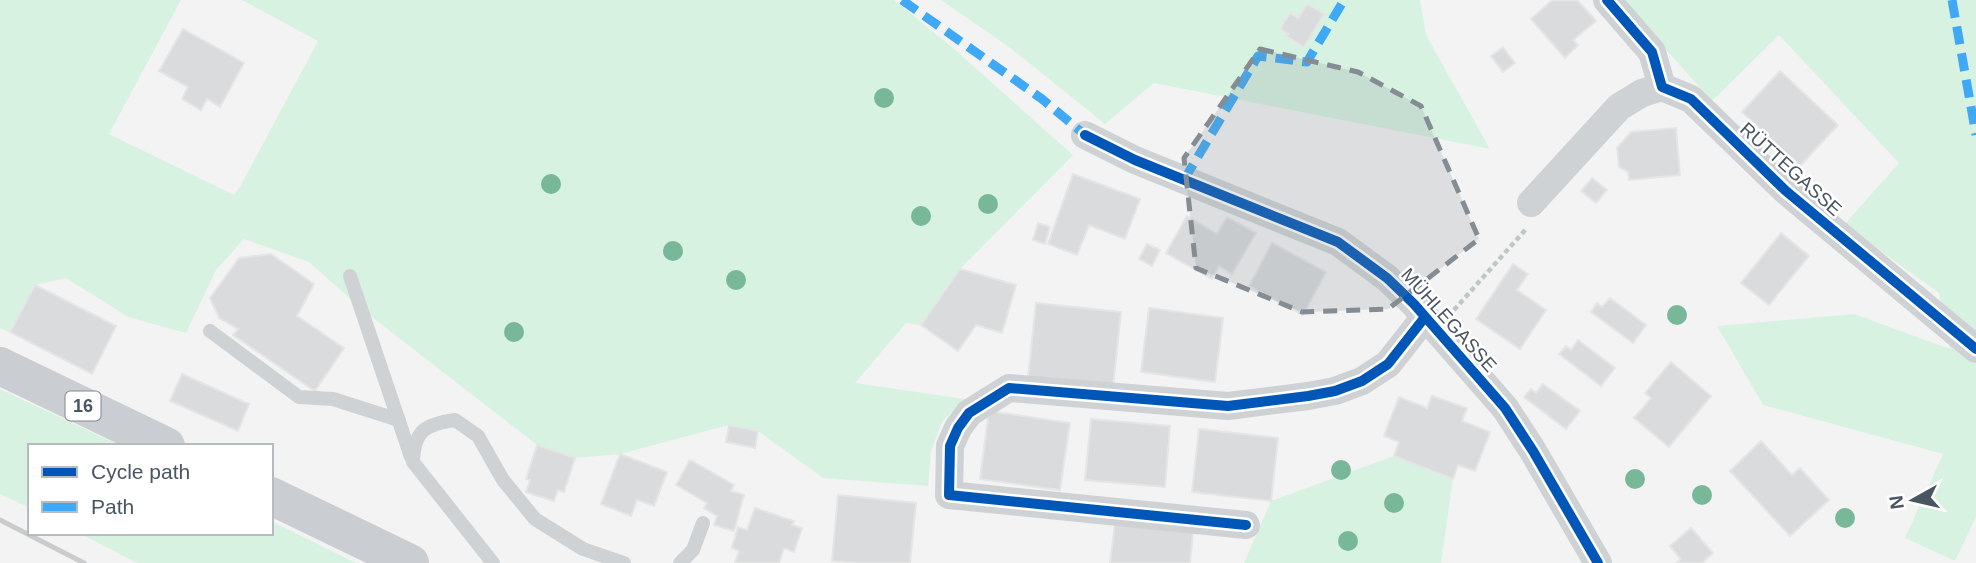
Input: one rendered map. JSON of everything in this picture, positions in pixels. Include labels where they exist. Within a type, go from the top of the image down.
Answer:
[{"type":"main road","name":"16","points":[[0,366],[162,444]]},
{"type":"main road","points":[[273,497],[410,563]]},
{"type":"street","points":[[1531,203],[1619,107],[1642,93],[1662,87],[1652,52],[1607,0]]},
{"type":"street","name":"RÜTTEGASSE","points":[[1662,87],[1691,99],[1786,191],[1976,349]]},
{"type":"street","name":"MÜHLEGASSE","points":[[1085,135],[1135,160],[1338,242],[1387,278],[1505,408],[1598,563]]},
{"type":"street","points":[[1246,525],[948,495],[950,446],[969,413],[1009,388],[1228,406],[1335,391],[1362,381],[1388,364],[1425,317]]},
{"type":"lane","points":[[350,276],[413,462],[492,563]]},
{"type":"lane","points":[[209,331],[299,397],[333,399],[400,419]]},
{"type":"lane","points":[[413,462],[414,446],[423,429],[454,419],[478,436],[503,480],[535,519],[583,549],[624,563]]},
{"type":"lane","points":[[680,563],[693,550],[703,523]]},
{"type":"path","points":[[1453,311],[1532,221],[1531,203]]},
{"type":"highlighted area","points":[[1260,49],[1358,72],[1421,106],[1479,239],[1388,309],[1302,312],[1196,268],[1184,158]]},
{"type":"green space","points":[[0,0],[181,0],[109,134],[234,195],[318,41],[242,0],[894,0],[953,48],[1073,155],[960,269],[920,325],[906,323],[855,383],[964,399],[942,422],[931,451],[928,486],[823,478],[758,431],[729,425],[620,454],[575,458],[537,445],[364,311],[309,262],[244,239],[216,270],[186,333],[128,317],[66,278],[35,285],[10,332],[0,328]]},
{"type":"green space","points":[[941,0],[1420,0],[1426,35],[1490,149],[1154,83],[1105,124],[1009,47]]},
{"type":"green space","points":[[1621,0],[1976,0],[1976,517],[1955,561],[1905,538],[1943,454],[1763,405],[1717,326],[1854,314],[1950,349],[1939,293],[1844,225],[1899,163],[1779,35],[1712,101]]},
{"type":"green space","points":[[0,389],[117,444],[28,444],[28,507],[0,494]]},
{"type":"green space","points":[[1394,456],[1453,479],[1441,563],[1244,563],[1271,501]]},
{"type":"green space","points":[[273,522],[356,563],[137,563],[83,535],[273,535]]},
{"type":"building","points":[[1552,0],[1577,0],[1596,21],[1573,40],[1578,45],[1565,58],[1531,19]]},
{"type":"building","points":[[1307,4],[1324,14],[1304,47],[1280,29],[1290,13],[1298,18]]},
{"type":"building","points":[[183,29],[244,63],[220,107],[207,99],[201,110],[182,99],[188,87],[159,71]]},
{"type":"building","points":[[1503,47],[1515,63],[1503,72],[1491,56]]},
{"type":"building","points":[[1780,71],[1838,125],[1800,166],[1742,112]]},
{"type":"building","points":[[1676,128],[1680,175],[1629,180],[1628,172],[1619,167],[1617,148],[1631,132]]},
{"type":"building","points":[[1073,174],[1140,199],[1125,239],[1089,225],[1077,255],[1048,244]]},
{"type":"building","points":[[1592,178],[1607,190],[1596,203],[1581,191]]},
{"type":"building","points":[[1187,216],[1217,234],[1227,217],[1256,233],[1232,274],[1219,266],[1212,279],[1166,253]]},
{"type":"building","points":[[1038,223],[1050,227],[1045,244],[1033,240]]},
{"type":"building","points":[[1781,233],[1809,256],[1769,305],[1741,283]]},
{"type":"building","points":[[1272,243],[1326,272],[1303,315],[1249,286]]},
{"type":"building","points":[[1147,244],[1160,250],[1152,266],[1139,259]]},
{"type":"building","points":[[271,254],[314,284],[297,316],[344,348],[315,391],[233,335],[238,329],[219,318],[210,298],[239,258]]},
{"type":"building","points":[[1513,264],[1528,274],[1517,290],[1546,310],[1520,349],[1476,319]]},
{"type":"building","points":[[960,269],[1016,285],[1002,333],[976,325],[958,351],[921,325]]},
{"type":"building","points":[[35,285],[116,326],[92,374],[10,332]]},
{"type":"building","points":[[1610,298],[1646,325],[1633,343],[1591,312],[1597,303],[1602,307]]},
{"type":"building","points":[[1036,303],[1121,312],[1113,387],[1028,378]]},
{"type":"building","points":[[1149,308],[1223,318],[1215,382],[1141,372]]},
{"type":"building","points":[[1578,340],[1615,368],[1601,386],[1559,354],[1566,346],[1571,350]]},
{"type":"building","points":[[1671,362],[1711,396],[1669,447],[1634,418],[1651,398],[1645,393]]},
{"type":"building","points":[[182,374],[249,404],[238,431],[170,401]]},
{"type":"building","points":[[1543,384],[1580,411],[1566,429],[1524,397],[1531,389],[1536,393]]},
{"type":"building","points":[[1432,396],[1467,408],[1462,421],[1490,432],[1475,471],[1458,465],[1453,479],[1394,456],[1399,442],[1384,436],[1399,397],[1427,408]]},
{"type":"building","points":[[989,411],[1070,423],[1060,490],[980,479]]},
{"type":"building","points":[[1091,419],[1170,426],[1165,487],[1085,480]]},
{"type":"building","points":[[729,425],[758,431],[755,448],[726,442]]},
{"type":"building","points":[[1199,429],[1278,438],[1271,501],[1192,492]]},
{"type":"building","points":[[1761,441],[1792,475],[1800,468],[1829,500],[1790,536],[1730,471]]},
{"type":"building","points":[[537,445],[575,458],[564,492],[558,490],[554,501],[526,492],[530,480],[526,479]]},
{"type":"building","points":[[620,454],[667,472],[654,506],[637,500],[631,516],[601,504]]},
{"type":"building","points":[[690,460],[734,485],[731,491],[744,495],[734,531],[714,525],[717,516],[704,508],[707,503],[676,485]]},
{"type":"building","points":[[838,495],[916,503],[910,563],[832,561]]},
{"type":"building","points":[[755,508],[794,521],[792,525],[802,528],[794,552],[784,548],[779,563],[735,563],[739,551],[732,548],[738,527],[747,530]]},
{"type":"building","points":[[1115,523],[1193,532],[1190,563],[1110,563]]},
{"type":"building","points":[[1691,528],[1713,553],[1702,563],[1676,563],[1681,559],[1670,546]]},
{"type":"railway","points":[[0,520],[28,534]]},
{"type":"railway","points":[[29,535],[84,563]]},
{"type":"marked path","points":[[902,0],[1042,99],[1085,135]]},
{"type":"marked path","points":[[1184,180],[1258,56],[1307,62],[1344,0]]},
{"type":"marked path","points":[[1952,0],[1976,135]]},
{"type":"cycle path","points":[[1607,0],[1652,52],[1662,87],[1691,99],[1786,191],[1976,349]]},
{"type":"cycle path","points":[[1085,135],[1135,160],[1338,242],[1387,278],[1414,304],[1505,408],[1598,563]]},
{"type":"cycle path","points":[[1246,525],[949,495],[950,446],[969,413],[1009,388],[1228,406],[1335,391],[1362,381],[1388,364],[1425,317]]}]
